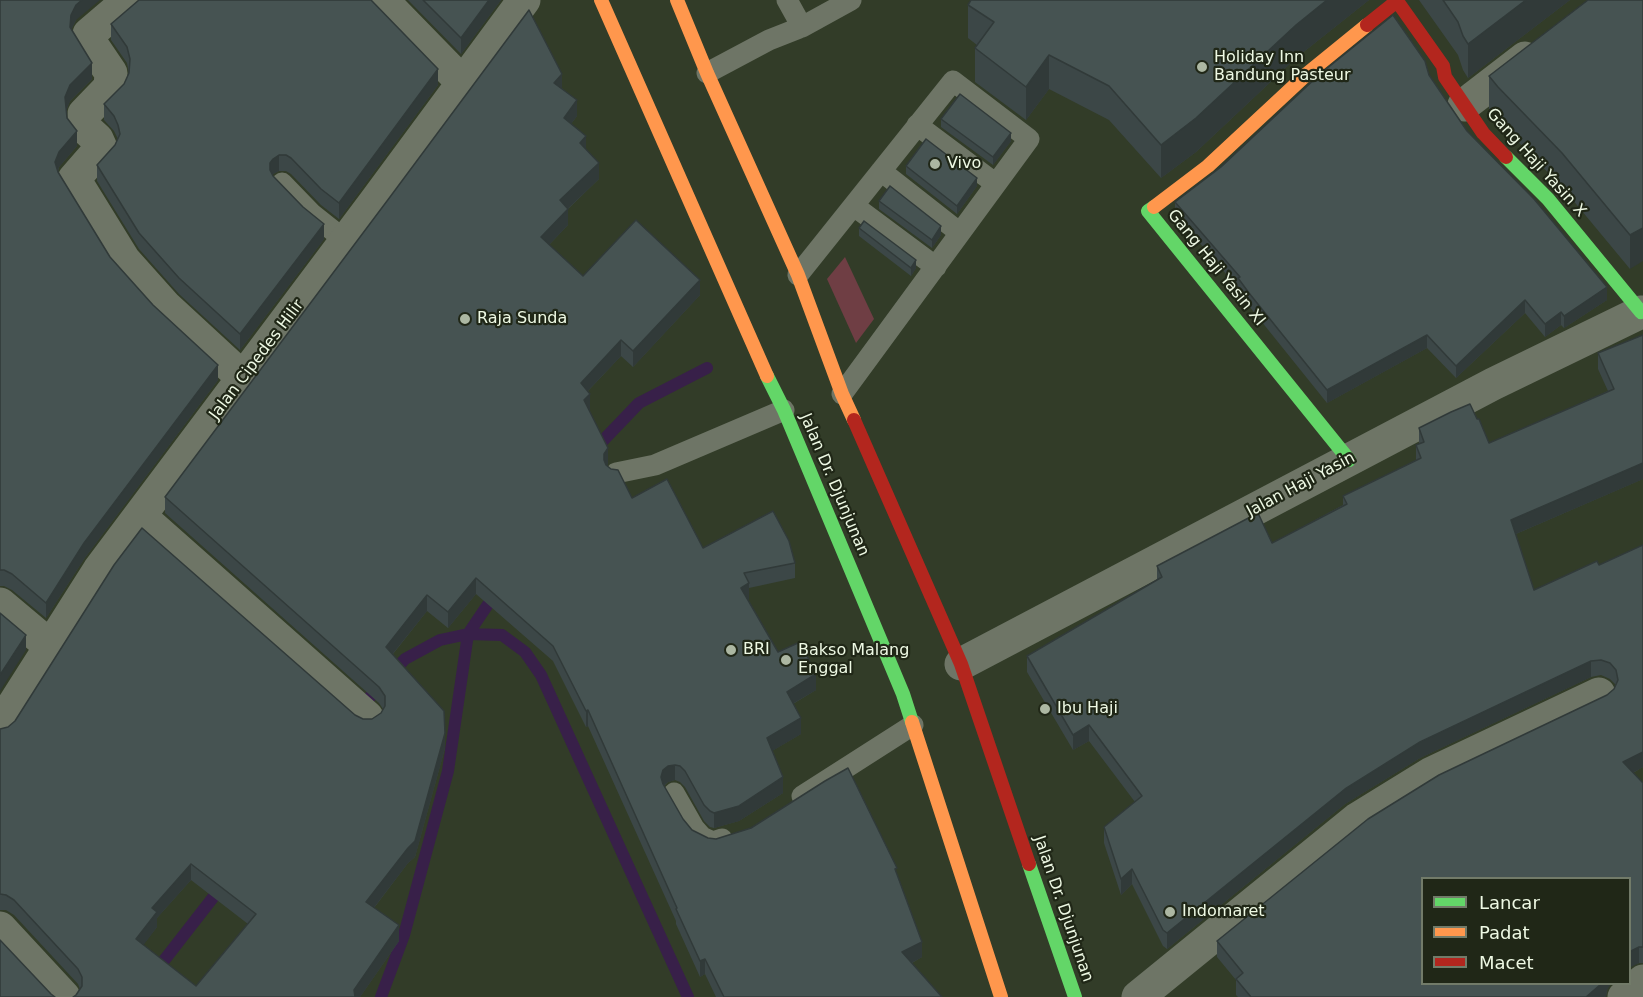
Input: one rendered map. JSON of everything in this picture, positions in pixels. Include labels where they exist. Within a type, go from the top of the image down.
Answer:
[{"type":"main road","name":"Jalan Dr. Djunjunan","points":[[601,0],[758,357],[784,410],[903,694],[1001,997]]},
{"type":"main road","name":"Jalan Dr. Djunjunan","points":[[677,0],[707,73],[798,275],[842,394],[962,664],[1075,997]]},
{"type":"main road","name":"Gang Haji Yasin X","points":[[1397,1],[1443,66],[1445,77],[1483,133],[1548,199],[1642,311]]},
{"type":"main road","name":"Gang Haji Yasin XI","points":[[1349,460],[1148,211],[1208,166],[1308,73],[1397,1]]},
{"type":"street","points":[[129,0],[89,34],[88,39],[111,73],[110,87],[84,114],[84,127],[97,139],[102,148],[75,178],[124,260],[166,307],[243,378]]},
{"type":"street","points":[[382,0],[463,83]]},
{"type":"street","name":"Jalan Cipedes Hilir","points":[[0,726],[99,570],[524,0]]},
{"type":"street","points":[[1464,105],[1546,42]]},
{"type":"street","name":"Jalan Haji Yasin","points":[[962,664],[1493,384],[1642,311]]},
{"type":"street","points":[[140,516],[359,710]]},
{"type":"street","points":[[0,604],[51,646]]},
{"type":"street","points":[[1138,997],[1357,819],[1430,774],[1599,694]]},
{"type":"street","points":[[0,928],[64,997]]},
{"type":"street","points":[[1624,997],[1643,981]]},
{"type":"lane","points":[[787,0],[802,27]]},
{"type":"lane","points":[[707,73],[769,40],[802,27],[851,0]]},
{"type":"lane","points":[[798,275],[953,81],[1029,139],[842,394]]},
{"type":"lane","points":[[917,125],[996,184]]},
{"type":"lane","points":[[881,171],[960,233]]},
{"type":"lane","points":[[282,183],[312,214],[346,241]]},
{"type":"lane","points":[[854,206],[936,267]]},
{"type":"lane","points":[[616,473],[655,465],[784,410]]},
{"type":"lane","points":[[783,808],[913,725]]},
{"type":"lane","points":[[674,793],[694,828],[702,837],[713,842],[744,833]]},
{"type":"shaded area","points":[[845,257],[874,319],[856,343],[827,279]]},
{"type":"building","points":[[0,0],[82,0],[76,5],[71,15],[70,27],[92,63],[70,85],[65,97],[67,118],[77,131],[59,152],[55,162],[58,172],[110,257],[153,305],[218,365],[84,543],[46,603],[12,574],[0,570]]},
{"type":"building","points":[[139,0],[371,0],[438,69],[339,203],[286,155],[279,155],[270,163],[273,176],[303,207],[324,224],[240,334],[179,278],[139,233],[97,165],[115,145],[120,134],[114,116],[104,104],[124,84],[129,73],[130,59],[127,47],[111,24]]},
{"type":"building","points":[[423,0],[489,0],[461,38]]},
{"type":"building","name":"Holiday Inn Bandung Pasteur","points":[[971,0],[1327,0],[1296,25],[1196,118],[1161,145],[1109,86],[1049,55],[1026,87],[975,48],[994,22],[968,5]]},
{"type":"building","points":[[1443,0],[1526,0],[1468,44],[1458,22]]},
{"type":"building","points":[[1588,0],[1643,0],[1643,228],[1630,235],[1562,153],[1489,76]]},
{"type":"building","points":[[529,10],[562,74],[554,83],[577,100],[564,118],[586,136],[580,143],[599,163],[560,200],[568,209],[541,237],[583,276],[636,220],[700,280],[633,351],[621,340],[581,383],[590,394],[584,400],[608,448],[604,454],[606,465],[618,470],[632,498],[667,479],[703,548],[773,511],[789,541],[795,563],[744,573],[749,583],[741,588],[778,652],[800,642],[816,674],[787,692],[801,718],[767,738],[783,777],[739,806],[714,813],[704,805],[680,766],[668,766],[663,770],[661,777],[663,784],[692,830],[708,838],[716,839],[751,828],[848,768],[897,868],[895,869],[922,942],[902,952],[942,997],[724,997],[705,959],[700,961],[588,710],[586,711],[553,646],[476,578],[448,612],[427,595],[386,647],[444,711],[445,733],[415,841],[366,902],[399,925],[354,990],[355,997],[73,997],[82,986],[82,977],[78,969],[14,900],[0,894],[0,729],[8,727],[15,721],[114,565],[142,528],[355,715],[363,719],[372,719],[381,713],[385,706],[385,696],[379,687],[165,497]],"holes":[[[191,864],[256,914],[196,986],[136,939],[157,912],[152,908]]]},
{"type":"building","points":[[1393,15],[1425,61],[1429,75],[1467,131],[1534,199],[1607,287],[1564,316],[1561,312],[1545,324],[1525,300],[1456,366],[1427,335],[1327,390],[1249,293],[1238,278],[1240,277],[1175,202],[1221,167],[1320,74]]},
{"type":"building","points":[[960,94],[1011,133],[993,157],[941,119]]},
{"type":"building","points":[[926,139],[977,178],[957,206],[906,166]]},
{"type":"building","points":[[890,186],[941,226],[932,240],[879,201]]},
{"type":"building","points":[[864,221],[916,260],[911,268],[859,228]]},
{"type":"building","points":[[1643,335],[1643,463],[1511,520],[1534,590],[1597,561],[1599,565],[1643,545],[1643,752],[1623,762],[1643,783],[1643,947],[1631,951],[1631,877],[1421,877],[1421,985],[1600,985],[1586,997],[1251,997],[1236,979],[1243,973],[1217,941],[1368,819],[1439,775],[1607,695],[1614,689],[1618,680],[1616,670],[1610,663],[1601,660],[1591,661],[1420,742],[1345,789],[1167,933],[1163,930],[1132,869],[1121,879],[1104,827],[1142,796],[1089,725],[1073,735],[1027,656],[1162,577],[1157,566],[1258,513],[1272,543],[1347,504],[1343,496],[1421,458],[1416,445],[1424,442],[1419,428],[1451,412],[1470,404],[1489,443],[1614,389],[1598,353]]},
{"type":"building","points":[[0,613],[26,635],[0,675]]},
{"type":"building","points":[[0,940],[51,994],[55,997],[0,997]]},
{"type":"waterway","points":[[593,451],[639,403],[707,368]]},
{"type":"waterway","points":[[381,997],[404,935],[448,771],[468,634],[497,591]]},
{"type":"waterway","points":[[359,709],[405,659],[440,640],[468,634],[502,635],[525,652],[541,675],[688,997]]},
{"type":"waterway","points":[[155,972],[222,886]]},
{"type":"traffic: fast","points":[[1506,157],[1548,199],[1641,312],[1643,311]]},
{"type":"traffic: fast","points":[[1154,207],[1148,211],[1349,460]]},
{"type":"traffic: fast","points":[[767,376],[784,410],[903,694],[912,722]]},
{"type":"traffic: fast","points":[[1029,864],[1075,997]]},
{"type":"traffic: slow","points":[[601,0],[767,376]]},
{"type":"traffic: slow","points":[[677,0],[707,73],[798,275],[842,394],[854,420]]},
{"type":"traffic: slow","points":[[1154,207],[1208,166],[1308,73],[1367,25]]},
{"type":"traffic: slow","points":[[912,722],[1001,997]]},
{"type":"traffic: jam","points":[[1367,25],[1397,1],[1443,66],[1445,77],[1483,133],[1506,157]]},
{"type":"traffic: jam","points":[[854,420],[961,664],[1029,864]]},
{"type":"place","name":"Holiday Inn Bandung Pasteur","points":[[1202,67]]},
{"type":"place","name":"Vivo","points":[[935,164]]},
{"type":"place","name":"Raja Sunda","points":[[465,319]]},
{"type":"place","name":"BRI","points":[[731,650]]},
{"type":"place","name":"Bakso Malang Enggal","points":[[786,660]]},
{"type":"place","name":"Ibu Haji","points":[[1045,709]]},
{"type":"place","name":"Indomaret","points":[[1170,912]]}]
